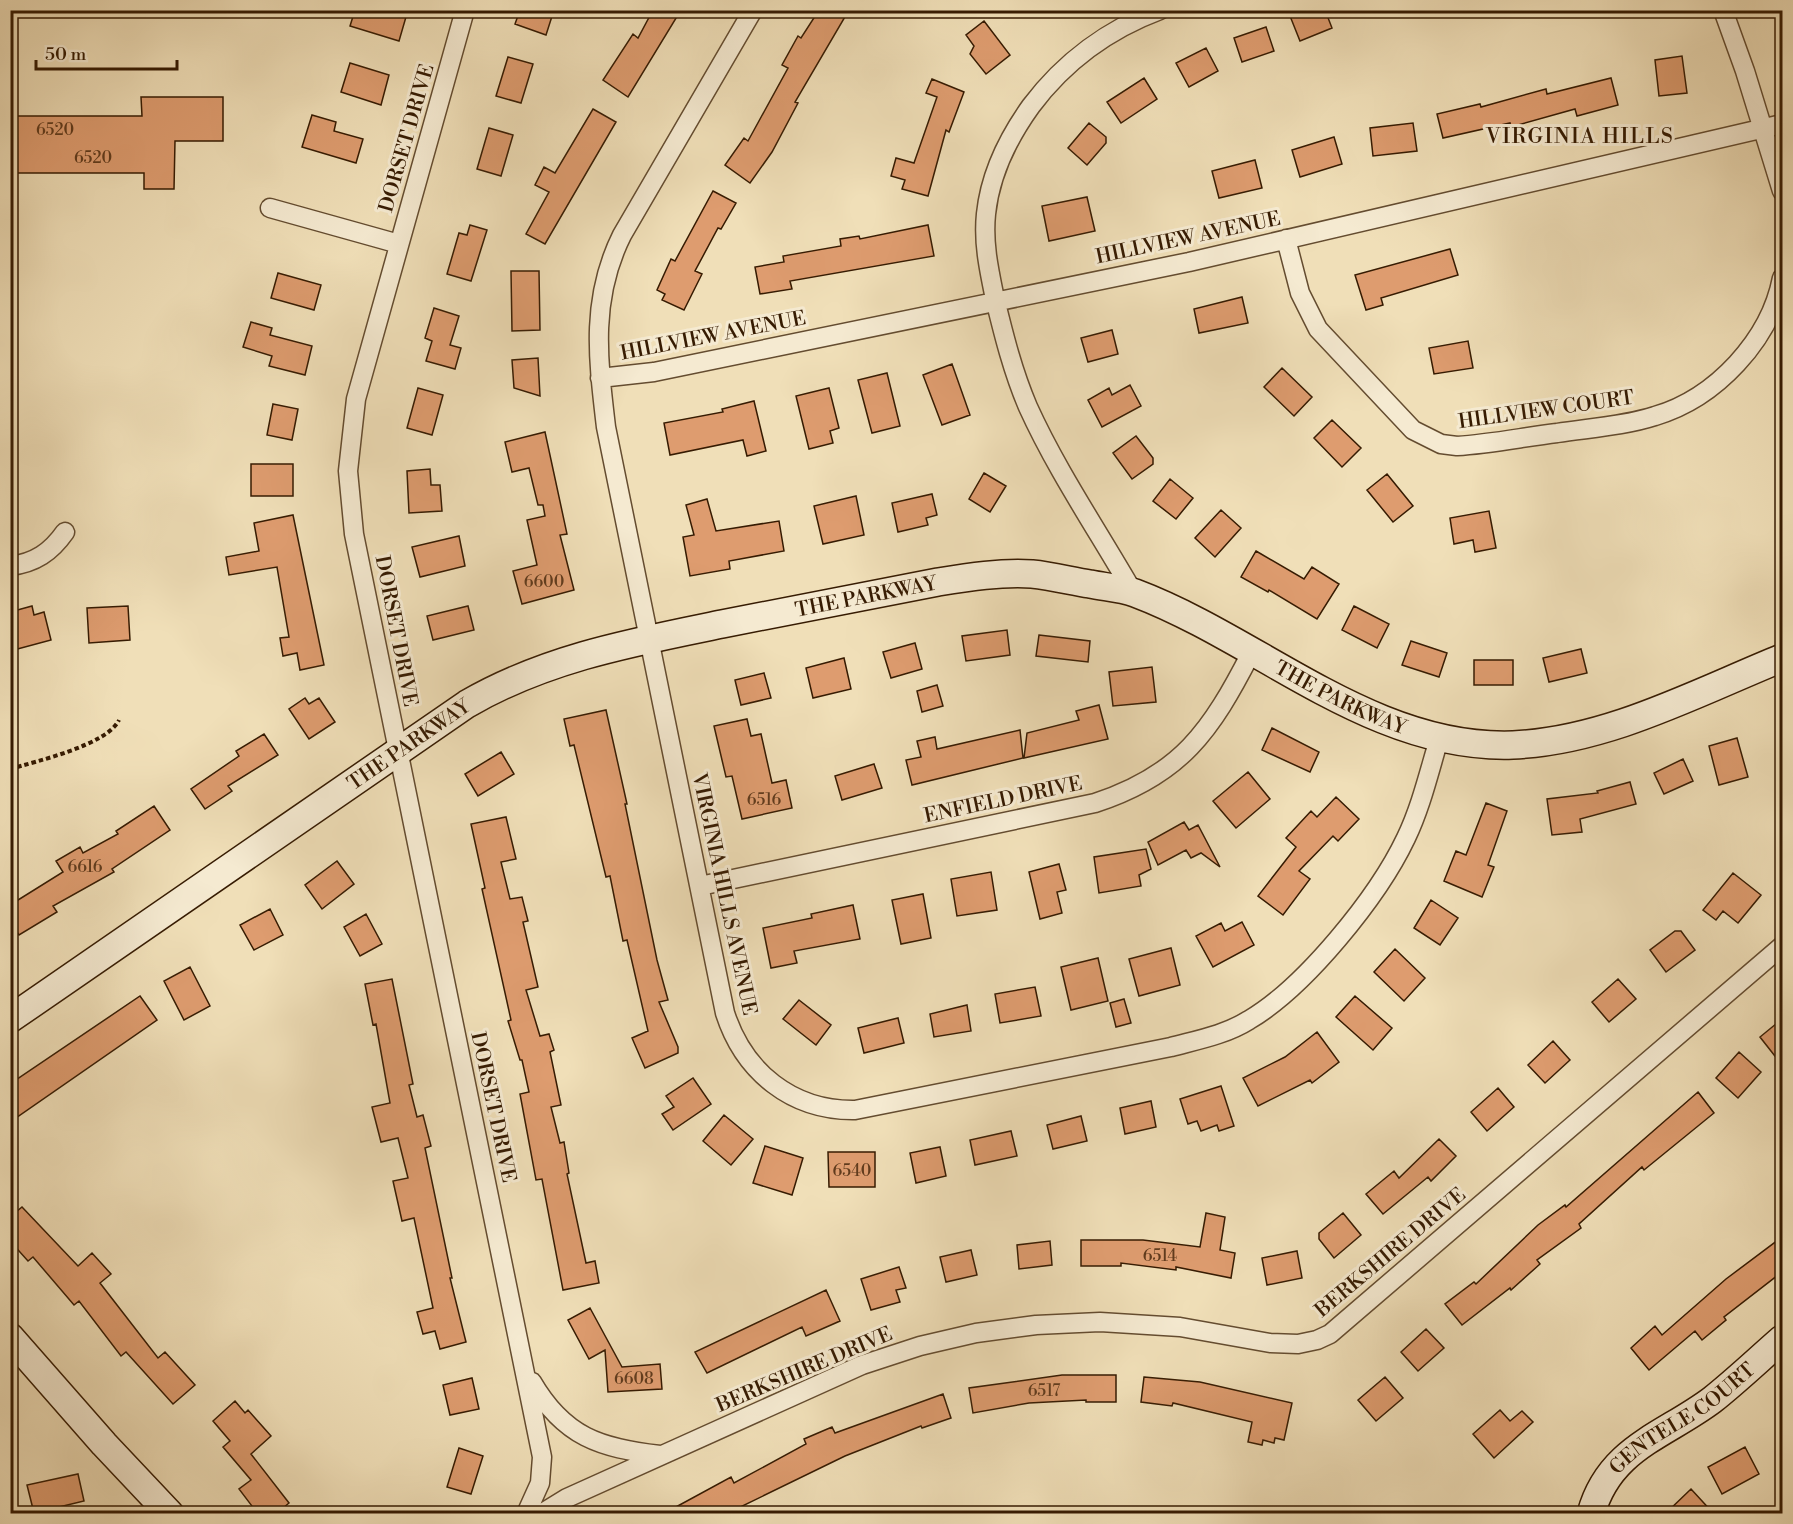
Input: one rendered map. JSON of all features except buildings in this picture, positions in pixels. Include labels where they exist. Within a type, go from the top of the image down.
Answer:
[{"type":"street","name":"DORSET DRIVE","points":[[465,10],[356,399],[348,471],[354,534],[542,1457],[540,1483],[526,1514]]},
{"type":"street","name":"VIRGINIA HILLS AVENUE","points":[[753,10],[613,254],[603,285],[598,315],[600,378],[606,427],[648,639],[725,1013],[736,1041],[748,1061],[778,1088],[806,1103],[842,1110],[878,1107],[1171,1047],[1212,1036],[1248,1021],[1279,1000],[1308,972],[1370,897],[1393,864],[1416,813],[1439,738]]},
{"type":"street","points":[[1133,592],[1048,447],[1029,407],[1004,341],[987,261],[986,213],[998,165],[1013,134],[1037,99],[1066,67],[1105,37],[1160,10]]},
{"type":"street","points":[[1723,10],[1764,128],[1782,191]]},
{"type":"street","name":"HILLVIEW AVENUE","points":[[600,378],[654,372],[996,302],[1286,239],[1782,124]]},
{"type":"street","points":[[270,208],[399,244]]},
{"type":"street","name":"HILLVIEW COURT","points":[[1286,239],[1304,304],[1327,339],[1413,430],[1441,444],[1457,446],[1632,422],[1675,409],[1717,382],[1750,348],[1774,305],[1782,278]]},
{"type":"street","points":[[10,566],[44,556],[55,547],[65,532]]},
{"type":"street","name":"THE PARKWAY","points":[[10,1019],[467,704],[520,676],[566,659],[648,639],[980,575],[1034,574],[1133,592],[1390,723],[1439,738],[1512,745],[1585,735],[1624,723],[1782,658]]},
{"type":"street","name":"ENFIELD DRIVE","points":[[700,885],[1095,803],[1123,794],[1163,771],[1197,740],[1226,703],[1251,653]]},
{"type":"street","name":"BERKSHIRE DRIVE","points":[[541,1514],[567,1498],[862,1365],[920,1346],[976,1333],[1036,1325],[1100,1322],[1180,1327],[1270,1343],[1298,1344],[1317,1340],[1330,1334],[1782,946]]},
{"type":"street","points":[[10,1337],[104,1444],[170,1514]]},
{"type":"street","name":"GENTELE COURT","points":[[1592,1509],[1607,1477],[1627,1454],[1642,1441],[1686,1418],[1713,1399],[1782,1340]]},
{"type":"street","name":"DORSET DRIVE","points":[[525,1371],[547,1409],[566,1425],[591,1440],[624,1451],[661,1455]]},
{"type":"path","points":[[10,769],[101,737],[116,726],[119,720]]},
{"type":"district","name":"VIRGINIA HILLS","points":[[1580,136]]}]
